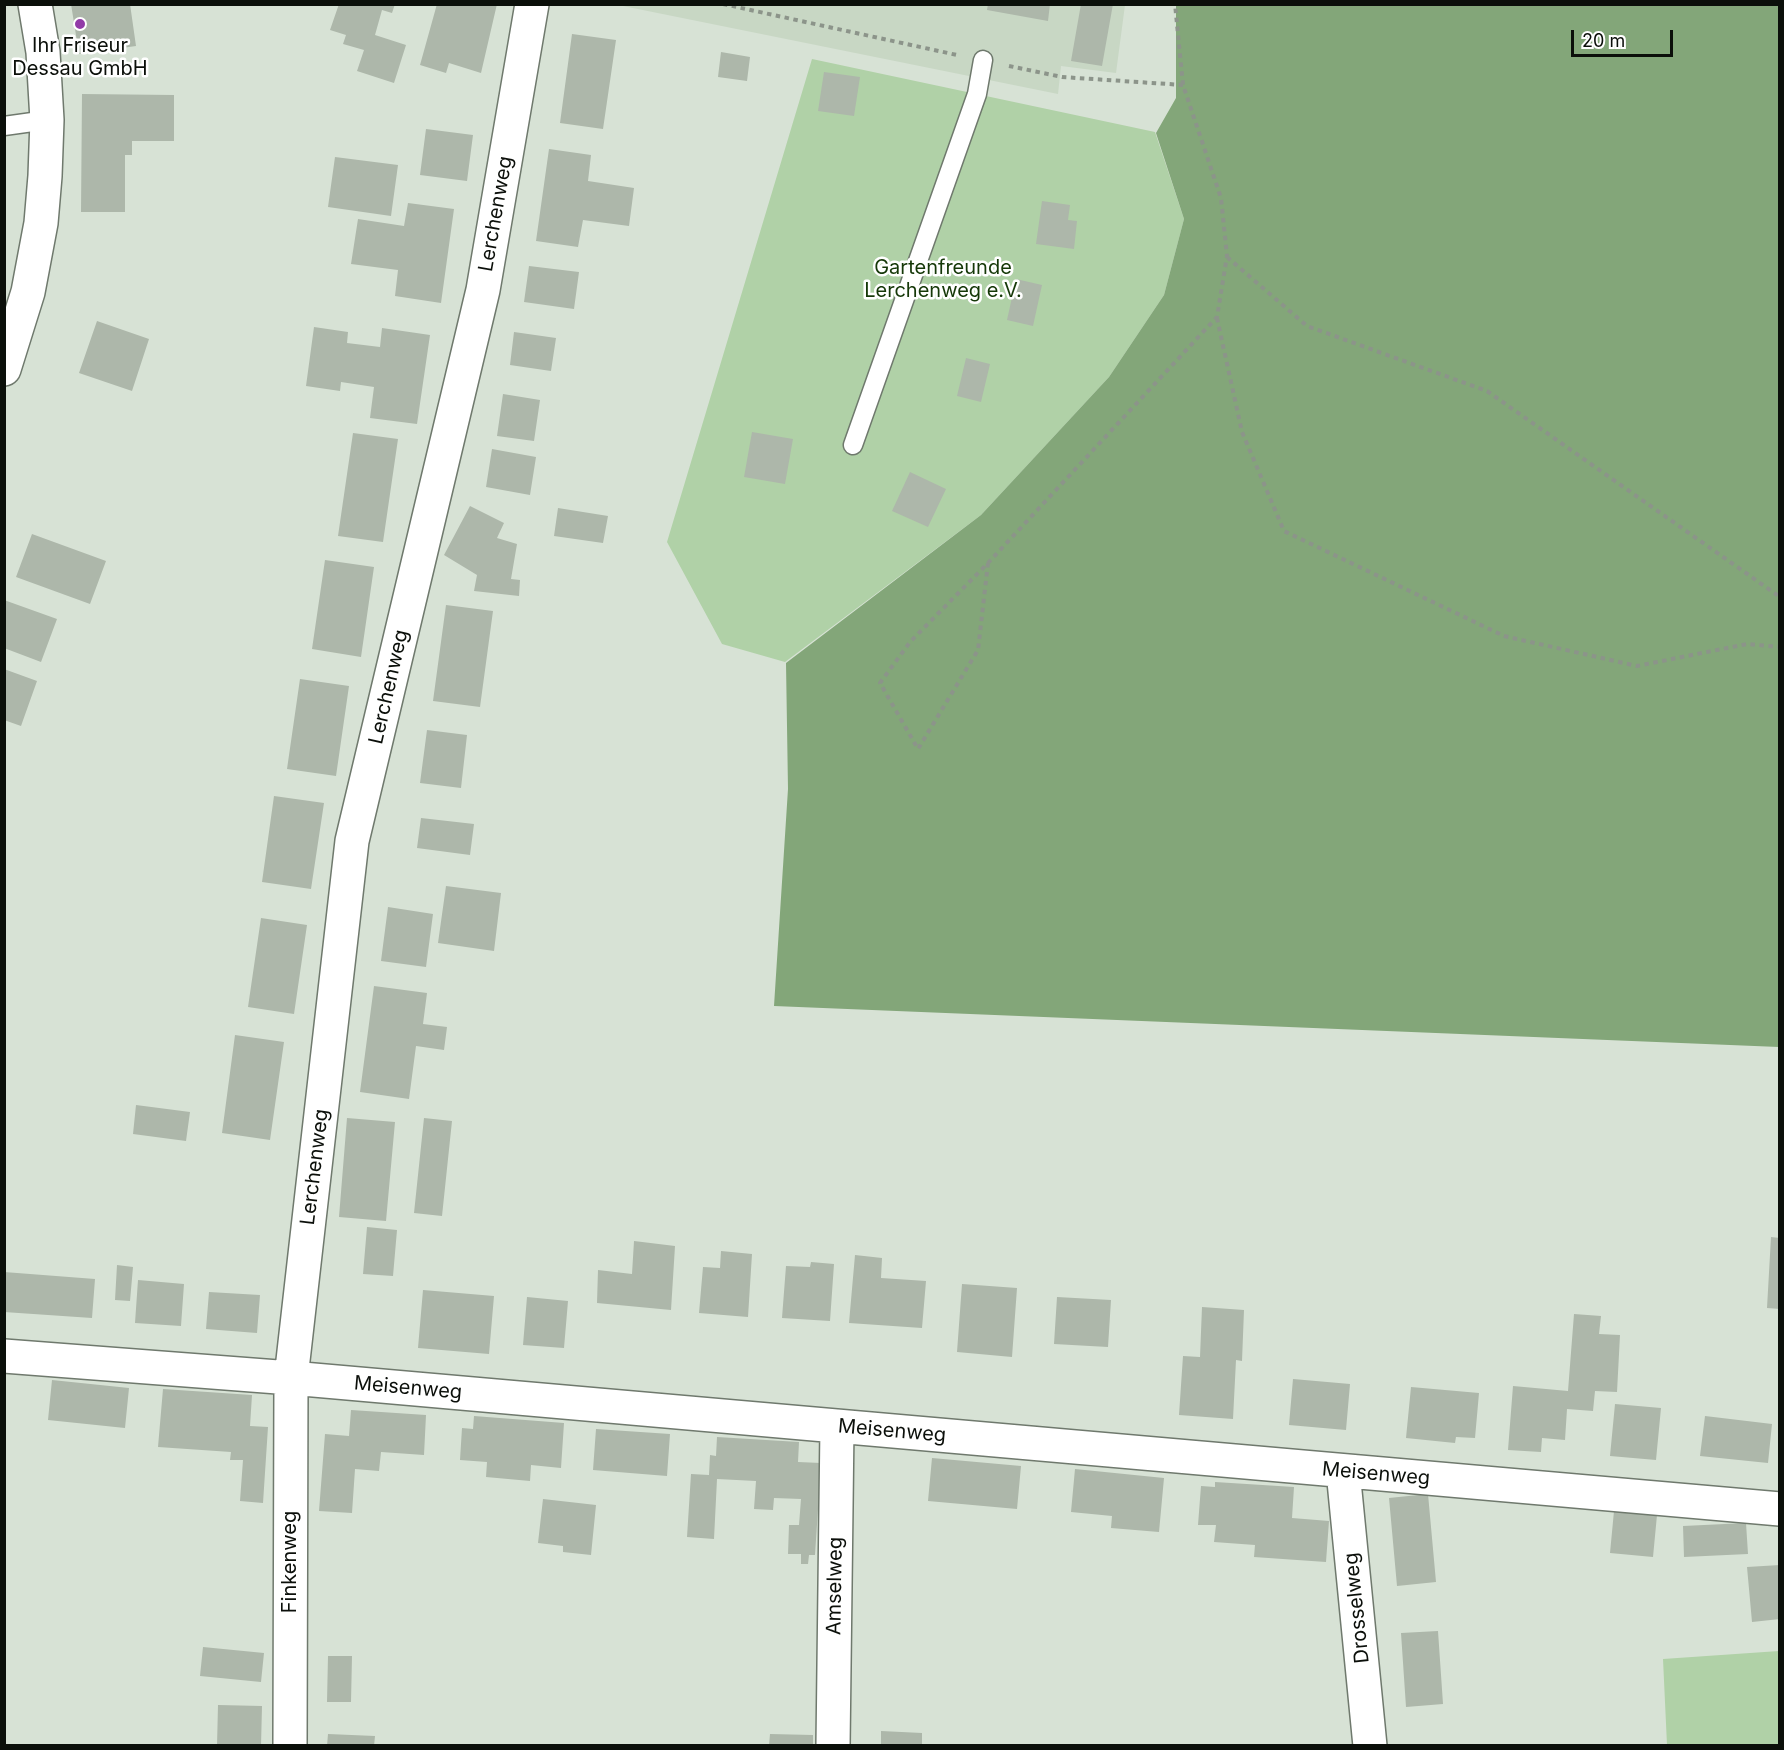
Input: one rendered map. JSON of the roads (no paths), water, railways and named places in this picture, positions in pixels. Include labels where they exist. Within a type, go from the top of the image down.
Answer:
[{"type":"street","points":[[4,369],[28,292],[41,223],[45,176],[47,120],[43,52],[35,4]]},
{"type":"street","name":"Lerchenweg","points":[[291,1378],[352,841],[483,290],[532,4]]},
{"type":"street","name":"Meisenweg","points":[[4,1356],[291,1378],[1779,1509]]},
{"type":"street","name":"Finkenweg","points":[[290,1746],[291,1378]]},
{"type":"street","name":"Amselweg","points":[[833,1746],[837,1426]]},
{"type":"street","name":"Drosselweg","points":[[1344,1471],[1370,1746]]},
{"type":"lane","points":[[854,445],[977,94],[983,60]]},
{"type":"lane","points":[[4,126],[47,120]]},
{"type":"place","name":"Ihr Friseur Dessau GmbH","points":[[80,24]]},
{"type":"park label","name":"Gartenfreunde Lerchenweg e.V.","points":[[943,280]]}]
